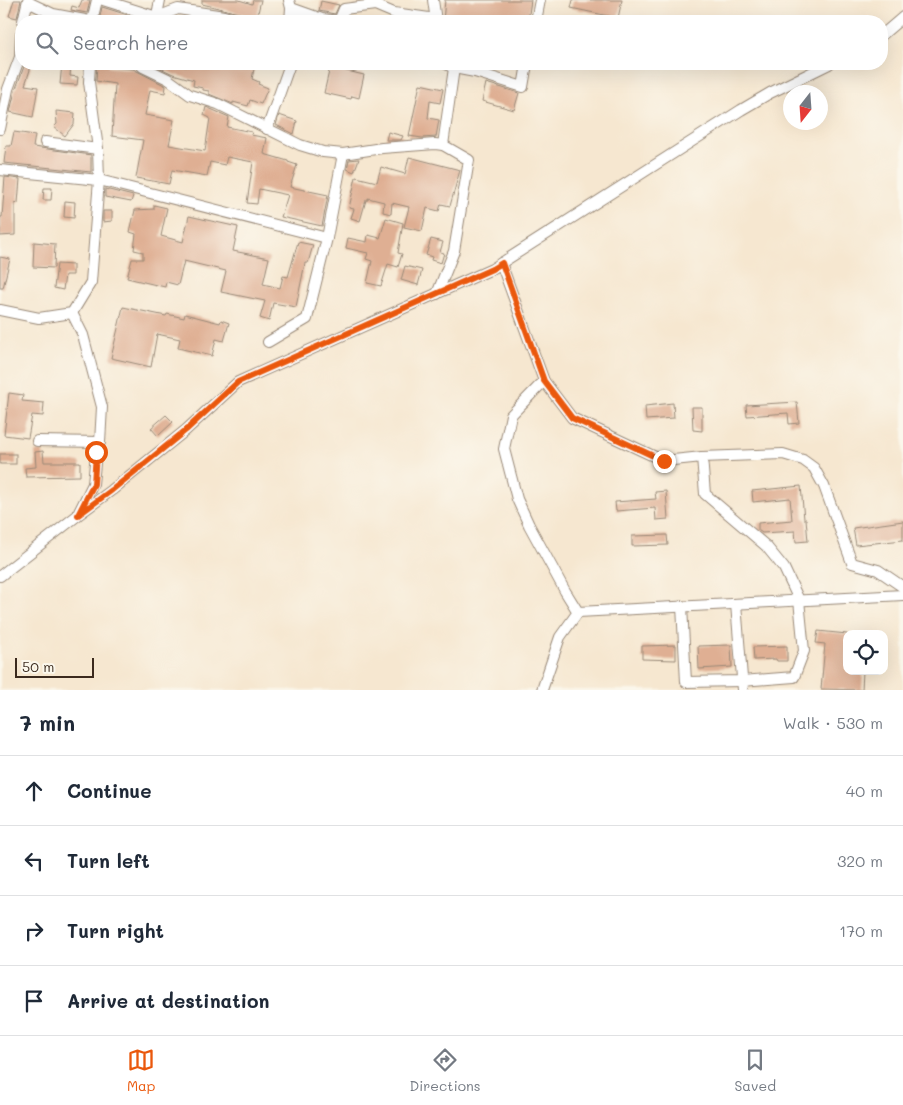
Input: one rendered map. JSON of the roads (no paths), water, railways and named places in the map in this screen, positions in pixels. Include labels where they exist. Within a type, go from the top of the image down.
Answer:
[{"type":"street","points":[[93,15],[97,0]]},
{"type":"street","points":[[103,0],[145,15]]},
{"type":"street","points":[[157,15],[160,0]]},
{"type":"street","points":[[433,0],[435,15]]},
{"type":"street","points":[[537,15],[540,0]]},
{"type":"street","points":[[24,15],[28,1],[58,15]]},
{"type":"street","points":[[290,4],[313,15]]},
{"type":"street","points":[[342,15],[344,9],[375,5],[390,15]]},
{"type":"street","points":[[165,15],[178,9],[217,15]]},
{"type":"street","points":[[888,30],[903,17]]},
{"type":"street","points":[[0,129],[4,88],[15,67]]},
{"type":"street","points":[[0,310],[39,318],[72,313],[91,282],[99,180],[98,149],[90,70]]},
{"type":"street","points":[[151,70],[168,79],[190,95],[218,104],[300,145],[323,152],[343,154],[382,148],[443,145],[470,160],[454,251],[436,294]]},
{"type":"street","points":[[267,129],[288,70]]},
{"type":"street","points":[[443,145],[450,70]]},
{"type":"street","points":[[467,70],[523,87],[526,70]]},
{"type":"street","points":[[0,576],[112,490],[186,430],[238,382],[492,269],[741,110],[817,70]]},
{"type":"street","points":[[44,142],[98,149]]},
{"type":"street","points":[[268,342],[307,319],[327,238],[343,154]]},
{"type":"street","points":[[0,170],[99,180],[327,238]]},
{"type":"street","points":[[502,263],[544,381],[572,418],[664,461],[702,457],[783,454],[803,460],[814,468],[824,486],[852,563],[878,570],[903,587]]},
{"type":"street","points":[[72,313],[83,336],[102,407],[100,442],[96,452],[94,484],[78,515]]},
{"type":"street","points":[[544,381],[511,416],[504,449],[517,500],[528,526],[578,612]]},
{"type":"street","points":[[38,441],[100,442]]},
{"type":"street","points":[[682,606],[686,682],[743,685],[794,677],[804,651],[799,600],[784,568],[766,546],[705,494],[702,457]]},
{"type":"street","points":[[542,690],[560,636],[578,612],[903,595]]},
{"type":"street","points":[[736,604],[743,685]]}]
